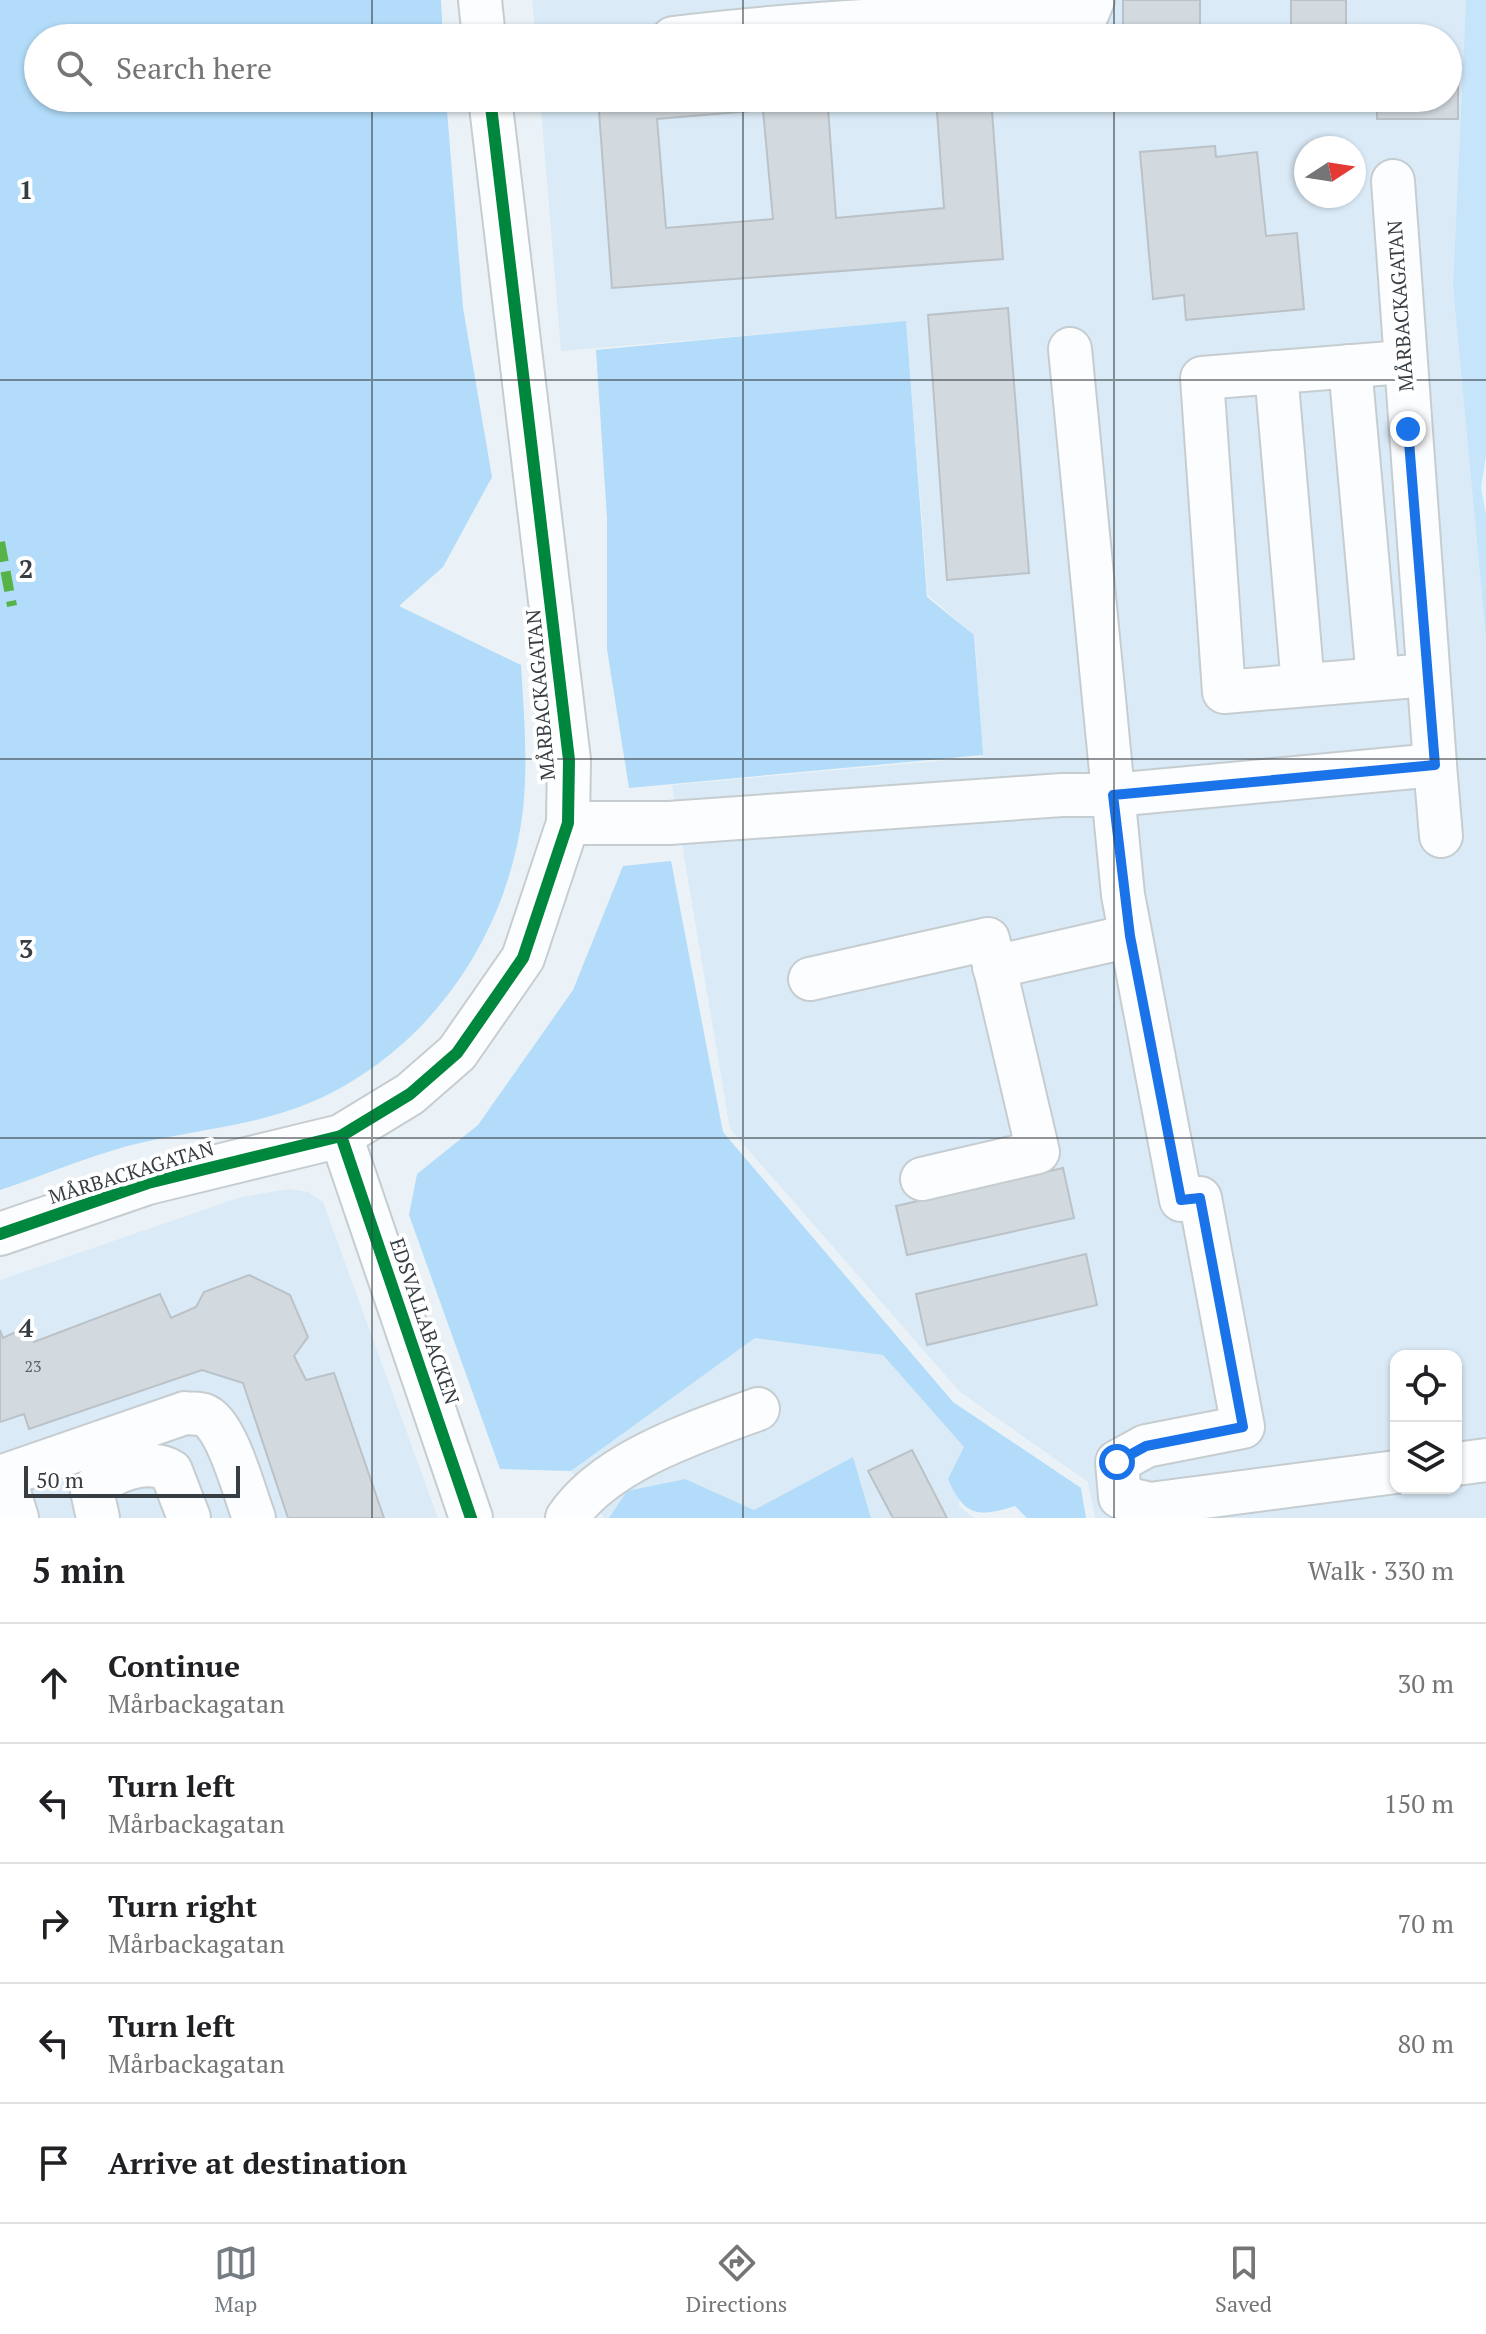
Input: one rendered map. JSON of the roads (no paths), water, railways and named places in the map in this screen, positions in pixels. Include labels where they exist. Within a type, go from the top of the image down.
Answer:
[{"type":"street","points":[[480,0],[483,24]]},
{"type":"street","points":[[832,24],[1003,14],[1067,22],[1085,19],[1093,0]]},
{"type":"street","name":"MÅRBACKAGATAN","points":[[0,1234],[148,1183],[341,1136],[410,1094],[457,1053],[523,958],[568,823],[566,710],[492,112]]},
{"type":"street","name":"MÅRBACKAGATAN","points":[[1393,181],[1403,362],[1441,836]]},
{"type":"street","points":[[1070,349],[1113,795],[1130,936],[1181,1200],[1200,1198],[1243,1427],[1146,1446],[1117,1462],[1120,1497],[1150,1504],[1390,1473]]},
{"type":"street","points":[[1403,362],[1202,378],[1224,692],[1428,675]]},
{"type":"street","points":[[1350,366],[1378,679]]},
{"type":"street","points":[[1276,372],[1303,685]]},
{"type":"street","points":[[568,823],[669,823],[1062,795],[1113,795],[1435,765]]},
{"type":"street","points":[[994,967],[1130,936]]},
{"type":"street","points":[[810,979],[988,939],[1038,1152],[922,1179]]},
{"type":"street","name":"EDSVALLABACKEN","points":[[341,1136],[471,1518]]},
{"type":"street","points":[[567,1518],[581,1497],[663,1445],[758,1409]]},
{"type":"street","points":[[17,1518],[2,1476],[185,1413],[205,1415],[217,1424],[254,1518]]},
{"type":"street","points":[[1462,1463],[1486,1460]]},
{"type":"street","points":[[98,1518],[92,1491],[101,1479],[150,1464],[171,1471],[189,1518]]}]
